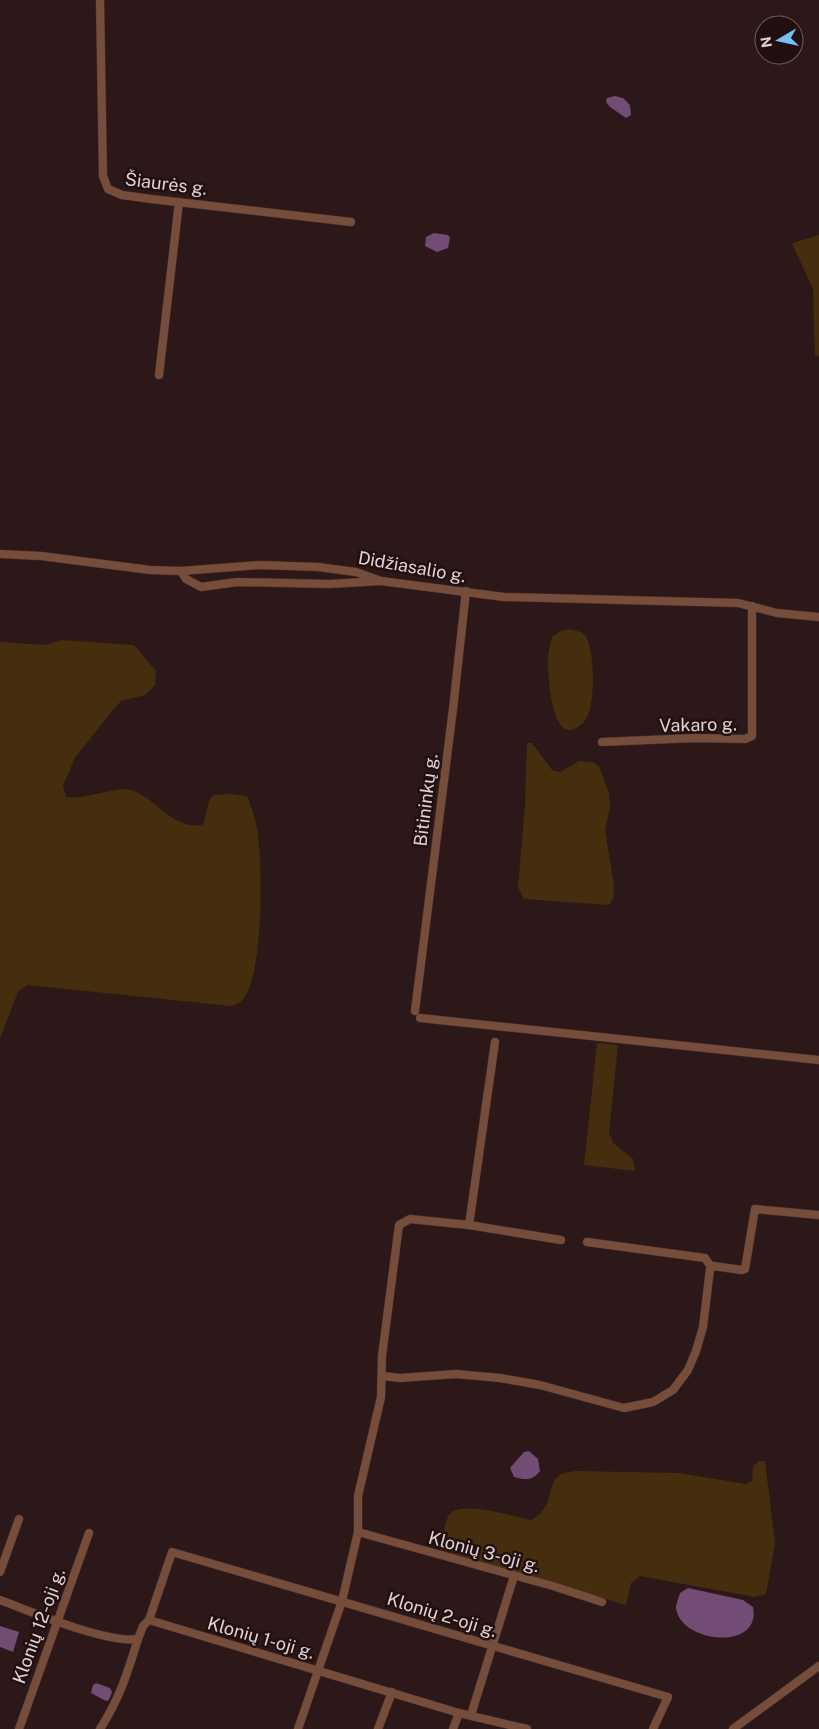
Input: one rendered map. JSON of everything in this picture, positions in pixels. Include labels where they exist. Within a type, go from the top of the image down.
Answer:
[{"type":"street","name":"Šiaurės g.","points":[[100,0],[104,182],[112,192],[122,195],[351,222]]},
{"type":"street","points":[[159,375],[179,202]]},
{"type":"street","name":"Didžiasalio g.","points":[[0,554],[41,556],[150,570],[181,571],[240,565],[318,567],[356,572],[381,581],[504,597],[738,603],[785,614],[819,617]]},
{"type":"street","points":[[181,571],[186,579],[201,587],[237,582],[322,584],[381,581]]},
{"type":"street","name":"Bitininkų g.","points":[[415,1011],[454,709],[466,591]]},
{"type":"street","name":"Vakaro g.","points":[[602,742],[696,738],[745,739],[752,736],[752,606]]},
{"type":"street","points":[[420,1018],[819,1060]]},
{"type":"street","points":[[469,1225],[494,1042]]},
{"type":"street","points":[[711,1267],[745,1269],[755,1209],[819,1215]]},
{"type":"street","points":[[298,1729],[320,1670],[342,1601],[358,1532],[358,1496],[381,1397],[382,1356],[399,1224],[410,1218],[469,1225],[561,1240]]},
{"type":"street","points":[[383,1376],[400,1378],[456,1374],[500,1378],[540,1385],[624,1408],[653,1402],[673,1390],[688,1370],[696,1351],[703,1327],[711,1267],[705,1258],[586,1242]]},
{"type":"street","points":[[0,1572],[19,1519]]},
{"type":"street","name":"Klonių 3-oji g.","points":[[358,1532],[553,1586],[602,1602]]},
{"type":"street","name":"Klonių 12-oji g.","points":[[19,1729],[89,1533]]},
{"type":"street","name":"Klonių 2-oji g.","points":[[149,1620],[172,1552],[668,1697],[654,1729]]},
{"type":"street","points":[[471,1715],[514,1576]]},
{"type":"street","points":[[0,1600],[56,1621],[112,1638],[138,1639]]},
{"type":"street","points":[[100,1729],[116,1705],[143,1626],[149,1620]]},
{"type":"street","name":"Klonių 1-oji g.","points":[[149,1620],[459,1713],[526,1729]]},
{"type":"street","points":[[733,1729],[819,1666]]},
{"type":"street","points":[[378,1729],[392,1692]]},
{"type":"street","points":[[453,1729],[459,1713]]},
{"type":"shaded area","points":[[615,96],[623,98],[630,105],[631,115],[626,118],[610,107],[606,102],[607,98]]},
{"type":"shaded area","points":[[434,233],[448,235],[450,238],[448,248],[437,252],[425,246],[426,237]]},
{"type":"shaded area","points":[[819,235],[819,356],[815,355],[813,289],[792,243]]},
{"type":"shaded area","points":[[568,629],[580,632],[586,637],[591,654],[593,680],[591,706],[588,715],[584,722],[574,729],[565,729],[559,723],[552,700],[548,667],[552,637]]},
{"type":"shaded area","points":[[62,640],[134,645],[156,671],[155,685],[145,695],[121,701],[75,758],[63,786],[66,797],[82,797],[125,789],[131,790],[141,794],[181,822],[191,825],[202,825],[213,795],[232,794],[247,796],[255,820],[259,845],[261,889],[259,939],[252,981],[246,995],[238,1003],[231,1006],[27,985],[18,992],[0,1038],[0,642],[45,645]]},
{"type":"shaded area","points":[[527,743],[532,743],[552,770],[560,772],[579,761],[592,762],[599,766],[609,793],[610,808],[605,830],[614,886],[613,899],[609,905],[524,899],[518,887],[525,805]]},
{"type":"shaded area","points":[[597,1043],[618,1045],[609,1133],[613,1143],[633,1159],[635,1171],[584,1165]]},
{"type":"shaded area","points":[[529,1451],[538,1459],[540,1471],[535,1477],[528,1479],[514,1477],[510,1468],[524,1452]]},
{"type":"shaded area","points":[[759,1461],[765,1461],[775,1543],[766,1594],[755,1597],[640,1576],[631,1583],[626,1605],[439,1549],[447,1519],[455,1510],[488,1510],[531,1520],[544,1509],[553,1484],[560,1475],[565,1473],[575,1471],[679,1473],[746,1484],[752,1481],[753,1466]]},
{"type":"shaded area","points":[[688,1588],[743,1600],[753,1607],[752,1621],[745,1631],[734,1636],[719,1638],[704,1635],[691,1629],[681,1620],[676,1608],[680,1593]]},
{"type":"shaded area","points":[[0,1626],[19,1632],[13,1652],[0,1647]]},
{"type":"shaded area","points":[[96,1683],[110,1688],[112,1692],[109,1700],[106,1701],[91,1693],[93,1685]]}]
